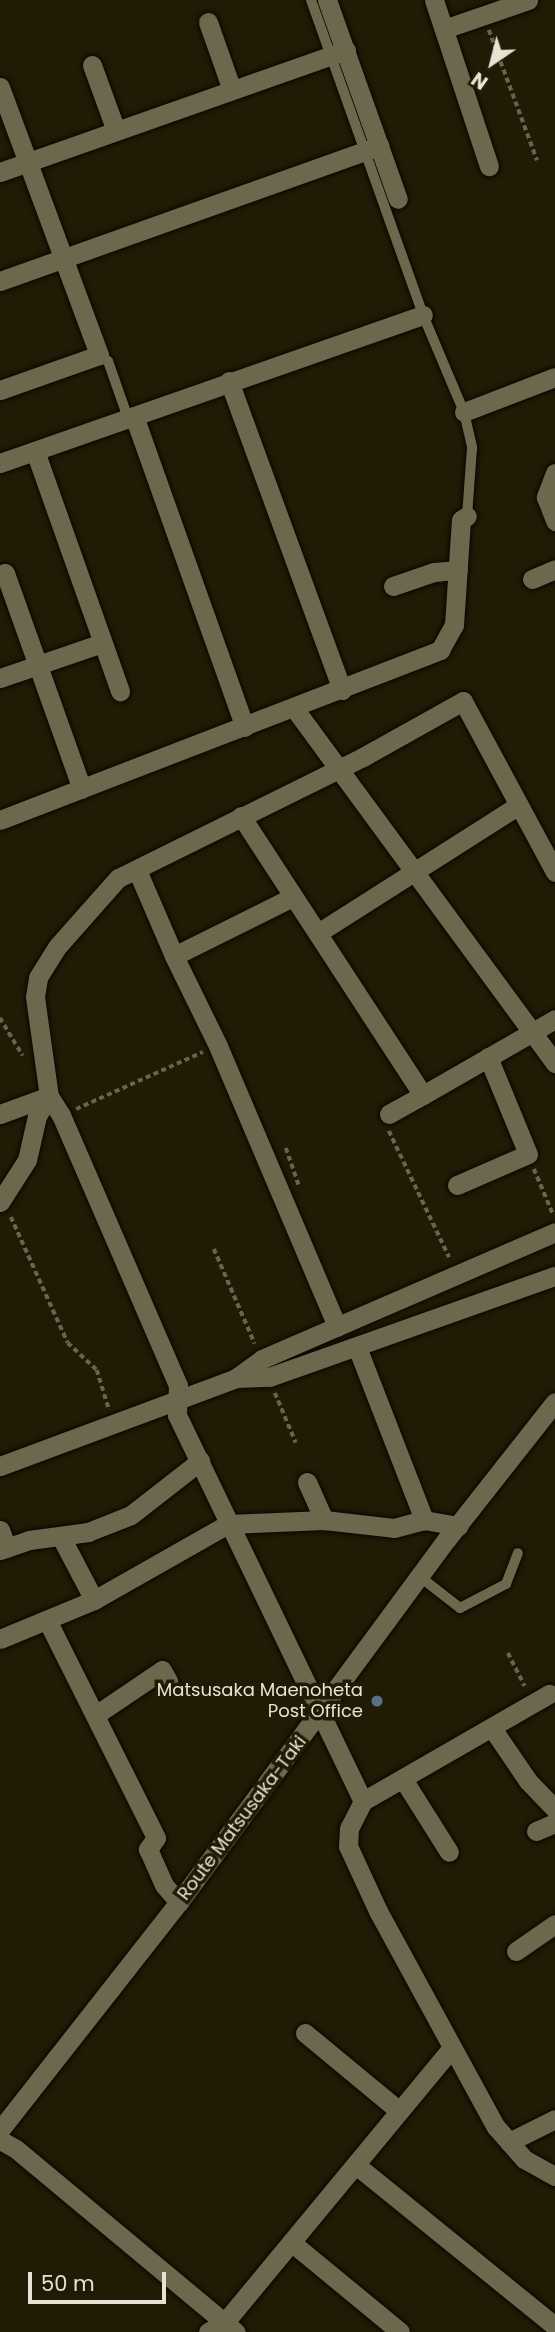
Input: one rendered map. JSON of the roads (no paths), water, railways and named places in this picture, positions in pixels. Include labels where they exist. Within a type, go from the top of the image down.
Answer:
[{"type":"street","points":[[327,0],[338,53],[372,149],[398,199]]},
{"type":"street","points":[[434,0],[489,166]]},
{"type":"street","points":[[444,29],[528,0]]},
{"type":"street","points":[[208,22],[232,90]]},
{"type":"street","points":[[0,172],[338,53]]},
{"type":"street","points":[[92,65],[116,131]]},
{"type":"street","points":[[0,87],[30,162],[99,355],[0,390]]},
{"type":"street","points":[[0,281],[372,149]]},
{"type":"street","points":[[0,463],[423,315]]},
{"type":"street","points":[[464,412],[555,377]]},
{"type":"street","points":[[229,381],[342,690]]},
{"type":"street","points":[[131,417],[245,727]]},
{"type":"street","points":[[35,451],[120,691]]},
{"type":"street","points":[[555,474],[546,497],[555,521]]},
{"type":"street","points":[[0,820],[440,650],[454,625],[461,520],[467,516]]},
{"type":"street","points":[[533,579],[555,569]]},
{"type":"street","points":[[393,586],[434,572],[458,570]]},
{"type":"street","points":[[0,575],[5,573],[82,789]]},
{"type":"street","points":[[0,678],[102,643]]},
{"type":"street","points":[[363,1801],[177,1415],[178,1385],[48,1090],[36,1019],[38,978],[57,947],[118,878],[463,701],[555,872]]},
{"type":"street","points":[[294,708],[555,1063]]},
{"type":"street","points":[[318,933],[519,805]]},
{"type":"street","points":[[241,816],[423,1095]]},
{"type":"street","points":[[137,870],[174,956],[218,1045],[337,1327]]},
{"type":"street","points":[[174,956],[293,897]]},
{"type":"street","points":[[386,1116],[555,1019]]},
{"type":"street","points":[[457,1185],[528,1154],[488,1057]]},
{"type":"street","points":[[0,1114],[48,1090]]},
{"type":"street","points":[[1,1201],[27,1160],[37,1116],[48,1090]]},
{"type":"street","points":[[0,1466],[236,1378],[262,1359],[555,1232]]},
{"type":"street","points":[[236,1378],[269,1377],[555,1276]]},
{"type":"street","points":[[372,1312],[382,1338]]},
{"type":"street","points":[[356,1347],[424,1520]]},
{"type":"street","name":"Route Matsusaka-Taki","points":[[0,2130],[179,1902],[419,1576],[555,1402]]},
{"type":"street","points":[[2,1543],[61,1537],[131,1515],[200,1461]]},
{"type":"street","points":[[307,1482],[324,1520]]},
{"type":"street","points":[[0,1639],[48,1622],[94,1600],[228,1524],[324,1520],[394,1528],[424,1520],[458,1526]]},
{"type":"street","points":[[61,1537],[94,1600]]},
{"type":"street","points":[[48,1622],[97,1714],[156,1838],[148,1849],[164,1885],[179,1902]]},
{"type":"street","points":[[97,1714],[162,1670],[167,1681]]},
{"type":"street","points":[[548,1697],[363,1801],[349,1828],[348,1846],[452,2049],[509,2142],[524,2159],[555,2176]]},
{"type":"street","points":[[492,1728],[528,1781],[555,1809]]},
{"type":"street","points":[[403,1779],[449,1852]]},
{"type":"street","points":[[536,1831],[555,1822]]},
{"type":"street","points":[[516,1951],[555,1924]]},
{"type":"street","points":[[305,2033],[398,2110]]},
{"type":"street","points":[[0,2140],[16,2149],[223,2329],[398,2110],[452,2049]]},
{"type":"street","points":[[509,2142],[555,2119]]},
{"type":"street","points":[[356,2165],[555,2326]]},
{"type":"street","points":[[291,2242],[400,2332]]},
{"type":"lane","points":[[311,0],[338,53]]},
{"type":"lane","points":[[372,149],[423,315],[464,412],[472,448],[467,516]]},
{"type":"lane","points":[[99,355],[107,361],[131,417]]},
{"type":"lane","points":[[419,1576],[460,1608],[506,1584],[518,1553]]},
{"type":"place","name":"Matsusaka Maenoheta Post Office","points":[[377,1701]]}]
